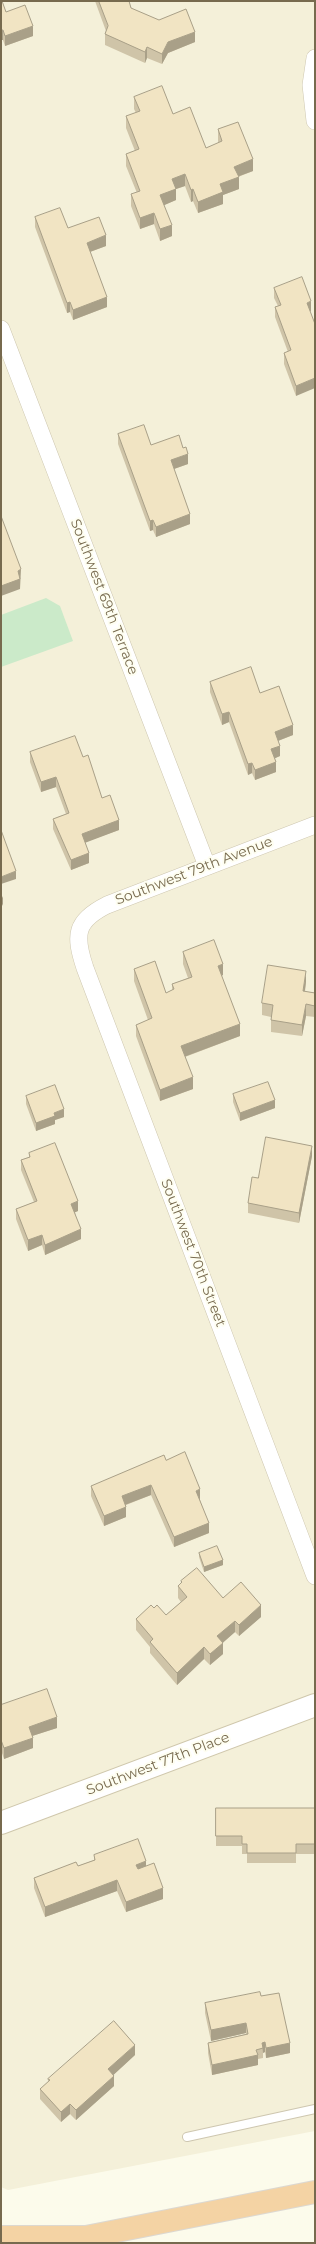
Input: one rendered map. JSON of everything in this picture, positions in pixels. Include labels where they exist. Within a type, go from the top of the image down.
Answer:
[{"type":"highway","points":[[1,2237],[78,2240],[315,2192]]},
{"type":"street","points":[[315,58],[311,86],[315,121]]},
{"type":"street","name":"Southwest 69th Terrace","points":[[1,329],[207,866]]},
{"type":"street","name":"Southwest 79th Avenue","points":[[80,927],[86,918],[93,912],[207,866],[315,825]]},
{"type":"street","name":"Southwest 70th Street","points":[[80,927],[80,947],[85,968],[315,1576]]},
{"type":"street","name":"Southwest 77th Place","points":[[1,1823],[315,1705]]},
{"type":"lane","points":[[187,2137],[315,2110]]},
{"type":"shaded area","points":[[1,1],[315,1],[315,2131],[8,2190],[1,2187]]},
{"type":"green space","points":[[46,598],[60,606],[73,641],[1,667],[1,615]]},
{"type":"building","points":[[1,1],[6,12],[25,5],[33,26],[5,36],[3,30],[1,30]]},
{"type":"building","points":[[99,1],[129,1],[131,8],[159,20],[186,9],[195,32],[168,42],[162,54],[147,47],[145,52],[105,34],[108,26]]},
{"type":"building","points":[[162,86],[173,114],[190,107],[206,148],[222,141],[218,129],[238,122],[253,159],[234,167],[239,177],[220,184],[223,192],[198,202],[193,189],[191,190],[185,174],[172,179],[176,189],[160,195],[172,225],[160,229],[154,213],[140,218],[131,194],[140,191],[126,154],[139,149],[126,116],[140,111],[134,97]]},
{"type":"building","points":[[60,208],[68,228],[99,217],[106,235],[87,243],[107,297],[73,310],[70,302],[67,303],[35,217]]},
{"type":"building","points":[[302,277],[311,301],[307,303],[315,324],[315,378],[296,386],[284,353],[291,350],[275,307],[281,305],[274,288]]},
{"type":"building","points":[[144,425],[151,445],[179,435],[183,448],[186,447],[188,454],[171,460],[190,514],[156,527],[153,520],[150,521],[118,434]]},
{"type":"building","points":[[1,516],[21,569],[18,571],[20,579],[1,586]]},
{"type":"building","points":[[251,667],[260,693],[279,686],[293,725],[275,732],[280,746],[271,749],[276,762],[255,770],[252,763],[248,764],[229,712],[222,714],[210,682]]},
{"type":"building","points":[[75,736],[83,757],[88,755],[102,798],[110,795],[119,820],[82,834],[89,853],[71,860],[53,819],[69,813],[56,777],[41,782],[30,752]]},
{"type":"building","points":[[1,830],[16,871],[1,877]]},
{"type":"building","points":[[214,940],[223,964],[218,966],[240,1024],[181,1046],[193,1077],[160,1090],[136,1025],[152,1018],[134,969],[155,961],[166,993],[174,989],[172,984],[192,977],[183,952]]},
{"type":"building","points":[[268,965],[306,971],[303,991],[315,993],[315,1006],[306,1004],[302,1025],[271,1020],[273,1005],[262,1003]]},
{"type":"building","points":[[268,1082],[275,1100],[240,1113],[233,1094]]},
{"type":"building","points":[[55,1085],[64,1109],[54,1113],[55,1116],[36,1123],[26,1096]]},
{"type":"building","points":[[266,1137],[312,1146],[299,1213],[248,1203],[252,1177],[258,1178]]},
{"type":"building","points":[[55,1143],[78,1201],[71,1204],[81,1229],[45,1245],[42,1235],[28,1240],[16,1209],[37,1201],[21,1160],[30,1157],[29,1153]]},
{"type":"building","points":[[185,1452],[200,1489],[196,1491],[209,1523],[174,1537],[151,1485],[122,1496],[126,1507],[104,1516],[91,1486],[164,1455],[166,1460]]},
{"type":"building","points":[[217,1546],[223,1560],[204,1567],[199,1553]]},
{"type":"building","points":[[197,1568],[223,1598],[241,1582],[261,1605],[239,1625],[235,1621],[217,1636],[223,1643],[210,1654],[204,1647],[177,1673],[150,1642],[153,1639],[136,1619],[151,1605],[154,1608],[157,1605],[166,1615],[187,1597],[178,1586],[182,1582],[181,1581]]},
{"type":"building","points":[[47,1689],[57,1717],[29,1727],[33,1738],[4,1748],[1,1740],[1,1705]]},
{"type":"building","points":[[216,1808],[315,1808],[315,1844],[296,1844],[296,1853],[247,1853],[247,1844],[242,1844],[242,1836],[216,1836]]},
{"type":"building","points":[[138,1839],[146,1861],[136,1865],[138,1869],[154,1863],[163,1888],[126,1902],[117,1880],[45,1907],[34,1878],[76,1862],[78,1866],[95,1860],[94,1855]]},
{"type":"building","points":[[260,1992],[261,1996],[279,1993],[290,2043],[266,2048],[265,2042],[262,2043],[263,2048],[256,2050],[258,2055],[212,2065],[208,2043],[248,2034],[246,2023],[211,2030],[205,2003]]},
{"type":"building","points":[[114,2021],[135,2045],[108,2069],[114,2076],[76,2110],[70,2104],[61,2112],[40,2089],[50,2080],[48,2079]]}]
